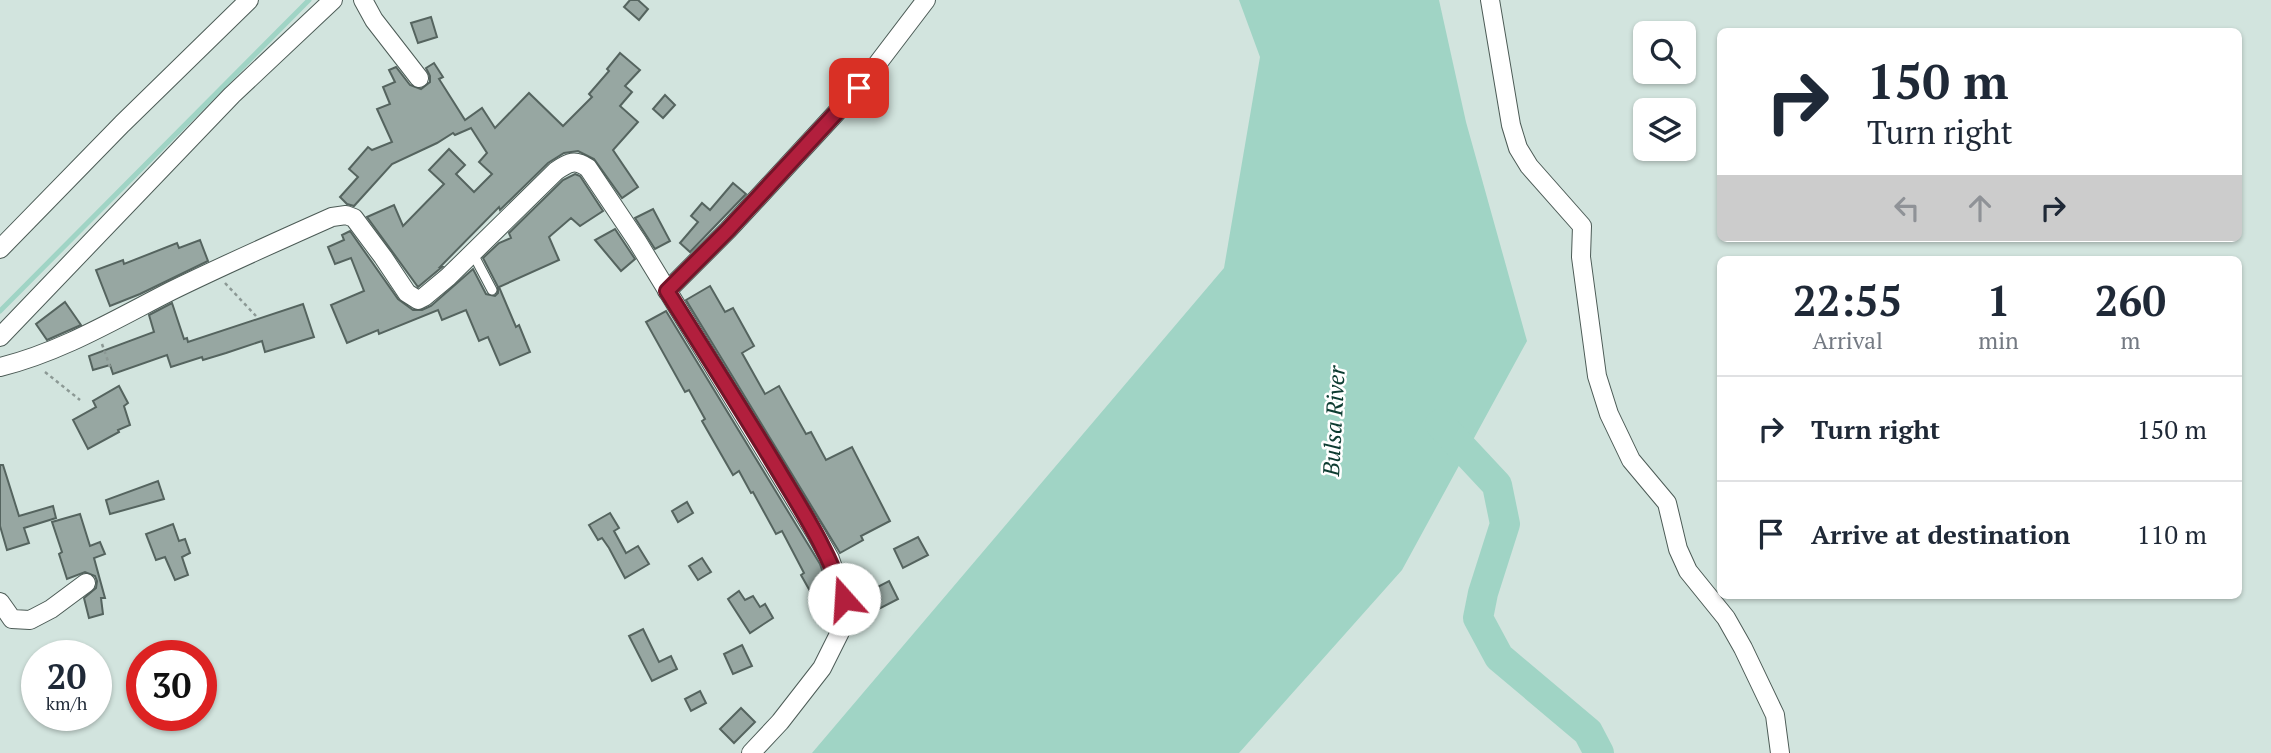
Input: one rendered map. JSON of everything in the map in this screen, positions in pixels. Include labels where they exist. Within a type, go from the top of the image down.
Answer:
[{"type":"street","points":[[0,250],[122,124],[249,0]]},
{"type":"street","points":[[0,337],[232,95],[333,0]]},
{"type":"street","points":[[363,0],[381,29],[419,78]]},
{"type":"street","points":[[667,291],[728,230],[859,88],[926,0]]},
{"type":"street","points":[[1490,0],[1511,125],[1518,148],[1529,166],[1582,226],[1581,257],[1597,376],[1609,414],[1631,460],[1667,503],[1678,549],[1688,571],[1726,618],[1743,648],[1775,715],[1780,753]]},
{"type":"street","points":[[0,366],[27,358],[97,329],[214,270],[332,217],[346,215],[354,218],[407,293],[413,299],[424,297],[556,171],[569,162],[579,162],[588,168],[637,241],[747,418],[830,559],[844,599],[844,617],[840,632],[822,668],[780,722],[751,753]]},
{"type":"street","points":[[0,602],[12,619],[30,620],[51,609],[86,583]]},
{"type":"lane","points":[[472,252],[492,289]]},
{"type":"path","points":[[214,270],[256,316]]},
{"type":"path","points":[[97,329],[110,368]]},
{"type":"path","points":[[27,358],[80,400]]},
{"type":"water","name":"Bulsa River","points":[[1239,0],[1439,0],[1466,122],[1527,341],[1402,570],[1239,753],[812,753],[1224,268],[1260,57]]},
{"type":"building","points":[[630,0],[638,0],[648,9],[639,20],[624,7]]},
{"type":"building","points":[[431,17],[437,37],[418,43],[411,23]]},
{"type":"building","points":[[620,53],[640,70],[625,86],[632,92],[620,106],[638,122],[613,150],[638,187],[622,198],[594,159],[578,151],[564,153],[548,163],[500,210],[499,207],[442,267],[418,287],[367,217],[394,205],[403,226],[444,184],[429,170],[449,149],[465,165],[456,174],[474,192],[492,174],[479,162],[487,153],[471,128],[455,135],[453,133],[392,164],[354,206],[347,204],[340,197],[358,177],[349,169],[368,147],[372,150],[392,142],[377,109],[390,104],[383,87],[395,82],[389,70],[396,67],[410,85],[421,89],[430,82],[426,68],[434,63],[443,77],[439,79],[465,120],[482,108],[495,128],[529,93],[563,126],[592,97],[589,94]]},
{"type":"building","points":[[665,95],[675,105],[663,118],[653,109]]},
{"type":"building","points":[[575,174],[580,176],[603,211],[580,226],[571,218],[549,237],[559,260],[499,287],[530,352],[500,365],[488,337],[479,341],[466,310],[442,320],[438,310],[379,334],[378,330],[347,343],[331,305],[364,291],[351,258],[335,264],[328,247],[344,240],[342,235],[350,231],[398,299],[413,310],[431,306],[473,269],[486,294],[495,296],[498,287],[483,258],[499,243],[511,238],[509,233],[563,180]]},
{"type":"building","points":[[733,183],[746,194],[690,252],[680,243],[698,222],[691,216],[702,203],[710,210]]},
{"type":"building","points":[[653,209],[670,241],[655,249],[635,218]]},
{"type":"building","points":[[615,229],[635,259],[621,271],[595,240]]},
{"type":"building","points":[[200,240],[208,261],[110,306],[96,270],[123,260],[124,264],[177,243],[179,248]]},
{"type":"building","points":[[710,286],[725,312],[733,308],[754,346],[742,353],[765,394],[779,386],[806,434],[811,432],[826,460],[852,447],[890,521],[861,536],[863,540],[840,553],[686,300]]},
{"type":"building","points":[[65,302],[81,325],[47,340],[36,324]]},
{"type":"building","points":[[172,303],[184,339],[187,338],[188,342],[303,304],[314,337],[265,352],[262,341],[171,367],[167,355],[113,374],[110,365],[93,370],[89,356],[154,332],[149,315]]},
{"type":"building","points":[[666,311],[820,564],[832,599],[819,607],[801,575],[804,573],[782,531],[776,534],[739,471],[733,475],[702,421],[705,419],[689,390],[685,392],[646,322]]},
{"type":"building","points":[[119,386],[128,403],[124,406],[130,425],[88,449],[73,420],[96,407],[93,401]]},
{"type":"building","points":[[0,465],[3,465],[19,516],[53,506],[56,518],[24,528],[29,543],[7,550],[0,526]]},
{"type":"building","points":[[158,481],[164,499],[110,514],[106,500]]},
{"type":"building","points":[[687,502],[693,513],[678,522],[672,511]]},
{"type":"building","points":[[610,513],[619,528],[614,531],[626,553],[638,546],[649,564],[625,578],[609,548],[602,538],[598,540],[589,525]]},
{"type":"building","points":[[80,514],[90,546],[100,542],[105,554],[94,558],[105,598],[101,598],[103,614],[89,618],[84,598],[96,588],[97,581],[95,576],[85,572],[67,579],[52,522]]},
{"type":"building","points":[[173,524],[179,541],[185,539],[190,553],[182,557],[188,575],[175,580],[165,557],[156,560],[146,534]]},
{"type":"building","points":[[918,537],[928,555],[903,568],[894,549]]},
{"type":"building","points":[[702,558],[711,572],[698,580],[689,566]]},
{"type":"building","points":[[889,581],[898,599],[871,613],[862,595]]},
{"type":"building","points":[[739,591],[745,600],[753,596],[760,607],[765,604],[773,618],[750,633],[728,599]]},
{"type":"building","points":[[643,629],[659,662],[671,656],[677,669],[652,681],[629,636]]},
{"type":"building","points":[[742,645],[752,666],[733,674],[724,654]]},
{"type":"building","points":[[700,691],[706,703],[691,711],[685,699]]},
{"type":"building","points":[[741,708],[755,722],[734,743],[720,729]]},
{"type":"waterway","points":[[0,311],[309,0]]},
{"type":"waterway","points":[[1440,424],[1497,485],[1505,524],[1478,618],[1499,657],[1588,732],[1599,753]]},
{"type":"route","points":[[844,599],[830,559],[816,534],[667,291],[728,230],[859,88]]}]
